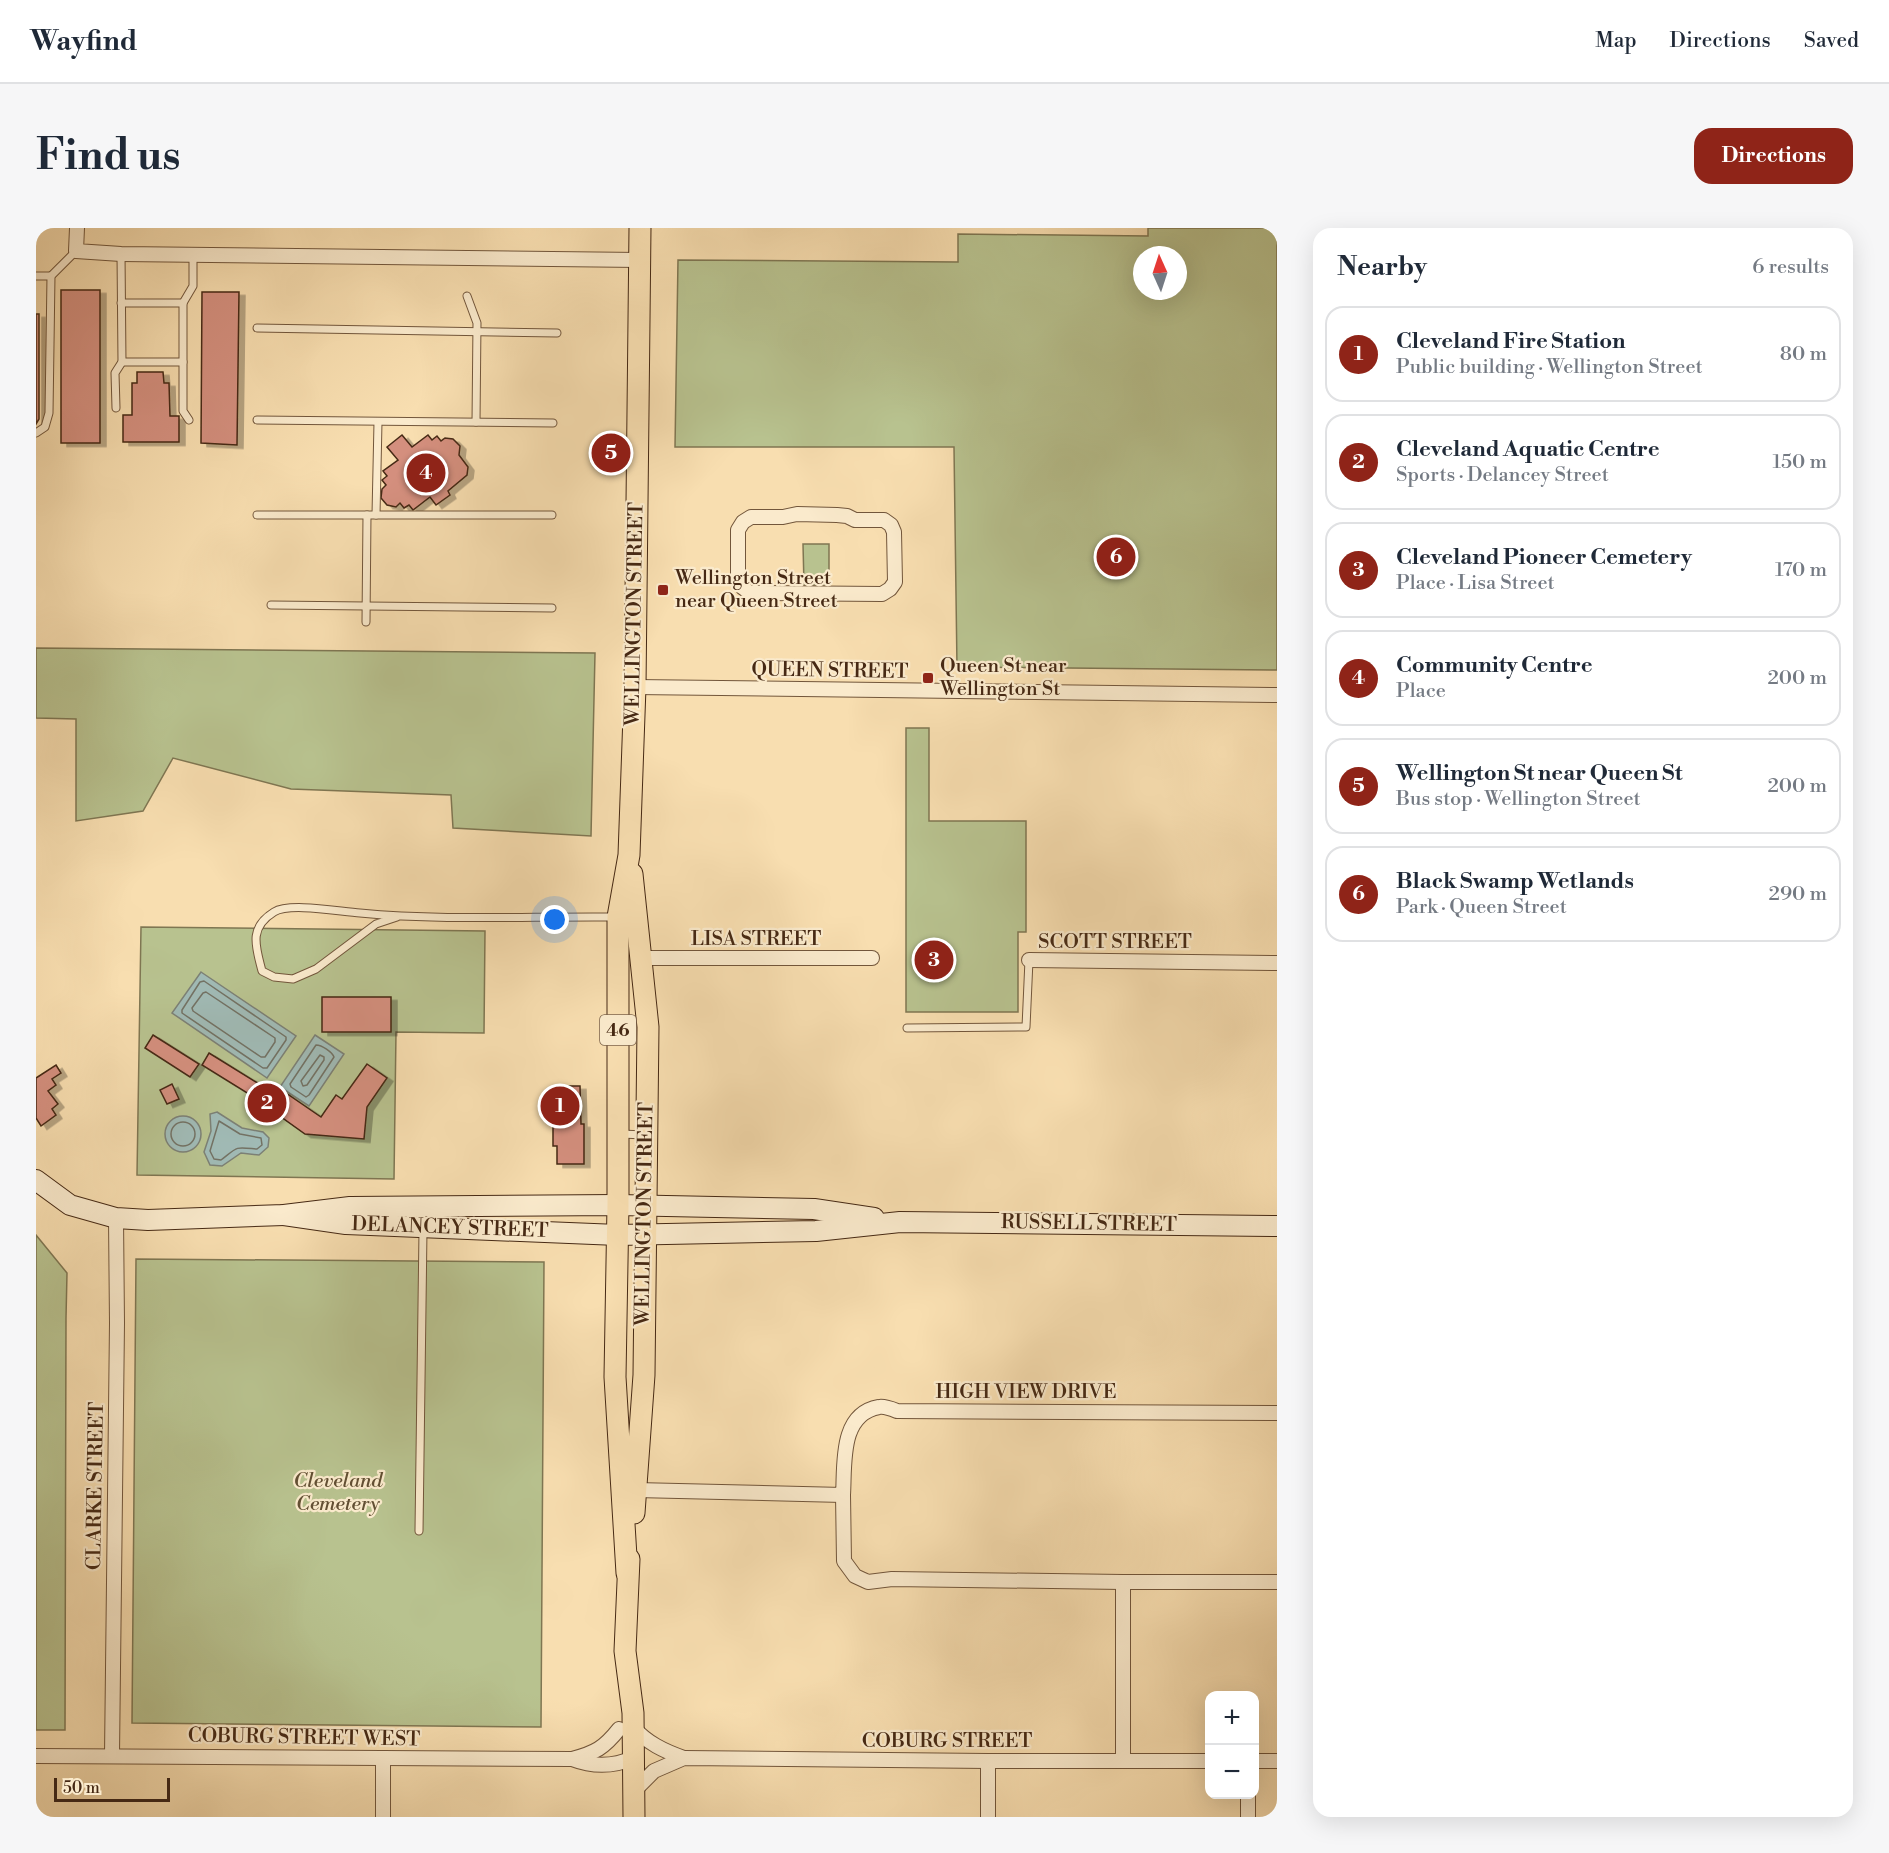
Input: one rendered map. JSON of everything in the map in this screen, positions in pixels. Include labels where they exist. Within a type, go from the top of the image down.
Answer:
[{"type":"main road","name":"WELLINGTON STREET","points":[[621,1817],[627,1761],[625,1651],[627,1573],[636,1490],[644,1375],[648,1027],[629,855],[635,687],[640,228]]},
{"type":"main road","name":"WELLINGTON STREET","points":[[627,1573],[615,1377],[618,1235],[618,916],[629,855]]},
{"type":"main road","name":"DELANCEY STREET","points":[[36,1180],[70,1205],[116,1218],[147,1220],[284,1215],[350,1207],[618,1205]]},
{"type":"main road","name":"RUSSELL STREET","points":[[618,1205],[814,1209],[900,1222]]},
{"type":"main road","name":"DELANCEY STREET","points":[[284,1215],[346,1224],[618,1235]]},
{"type":"main road","name":"RUSSELL STREET","points":[[618,1235],[816,1232],[900,1222],[1277,1226]]},
{"type":"main road","name":"WELLINGTON STREET","points":[[627,1761],[634,1791],[634,1817]]},
{"type":"street","points":[[76,228],[76,251],[121,254],[640,260]]},
{"type":"street","points":[[837,514],[855,520],[884,520],[891,525],[894,532],[895,582],[890,589],[882,594],[816,594],[750,592],[742,587],[738,579],[738,530],[743,522],[751,517],[837,514]]},
{"type":"street","name":"QUEEN STREET","points":[[635,687],[1277,695]]},
{"type":"street","name":"LISA STREET","points":[[640,958],[872,958]]},
{"type":"street","name":"SCOTT STREET","points":[[1029,960],[1277,963]]},
{"type":"street","name":"CLARKE STREET","points":[[112,1755],[116,1218]]},
{"type":"street","name":"HIGH VIEW DRIVE","points":[[1277,1413],[897,1411],[880,1407],[855,1420],[847,1434],[843,1494],[844,1561],[855,1576],[868,1582],[892,1579],[1277,1582]]},
{"type":"street","points":[[636,1490],[843,1494]]},
{"type":"street","points":[[1123,1582],[1123,1760]]},
{"type":"street","name":"COBURG STREET WEST","points":[[36,1756],[572,1759],[596,1753],[626,1728]]},
{"type":"street","name":"COBURG STREET","points":[[626,1728],[656,1747],[684,1758],[1205,1761]]},
{"type":"street","name":"COBURG STREET","points":[[634,1791],[654,1771],[684,1758]]},
{"type":"street","points":[[383,1817],[384,1759]]},
{"type":"street","name":"COBURG STREET WEST","points":[[572,1759],[586,1765],[627,1761]]},
{"type":"street","points":[[988,1761],[988,1817]]},
{"type":"street","points":[[1259,1761],[1277,1761]]},
{"type":"street","points":[[1248,1799],[1248,1817]]},
{"type":"lane","points":[[36,433],[45,427],[49,413],[51,276],[76,251]]},
{"type":"lane","points":[[116,408],[115,373],[122,362],[121,254]]},
{"type":"lane","points":[[189,420],[183,411],[183,303],[193,286],[193,254]]},
{"type":"lane","points":[[36,276],[51,276]]},
{"type":"lane","points":[[467,296],[477,323],[476,422]]},
{"type":"lane","points":[[121,303],[183,303]]},
{"type":"lane","points":[[258,328],[557,333]]},
{"type":"lane","points":[[122,362],[183,362]]},
{"type":"lane","points":[[257,420],[553,423]]},
{"type":"lane","points":[[376,515],[378,422]]},
{"type":"lane","points":[[256,515],[552,515]]},
{"type":"lane","points":[[366,622],[367,515]]},
{"type":"lane","points":[[271,605],[552,608]]},
{"type":"lane","points":[[397,917],[376,924],[316,969],[301,976],[293,979],[274,978],[262,971],[254,937],[260,923],[276,910],[297,907],[397,917],[618,916]]},
{"type":"lane","name":"SCOTT STREET","points":[[907,1028],[1026,1027],[1029,960]]},
{"type":"lane","points":[[618,1134],[646,1135]]},
{"type":"lane","points":[[458,1228],[459,1206]]},
{"type":"lane","points":[[419,1531],[424,1207]]},
{"type":"green space","points":[[1148,228],[1277,228],[1277,670],[957,667],[954,447],[675,447],[678,260],[958,262],[958,234],[1148,236]]},
{"type":"green space","points":[[803,544],[829,544],[829,585],[804,585]]},
{"type":"green space","points":[[36,648],[595,653],[591,836],[453,828],[451,795],[291,789],[173,758],[143,811],[76,821],[76,719],[36,718]]},
{"type":"green space","points":[[906,728],[929,728],[929,821],[1026,821],[1026,932],[1018,932],[1018,1012],[906,1012]]},
{"type":"green space","points":[[141,927],[485,931],[484,1033],[396,1032],[394,1179],[137,1175]]},
{"type":"green space","points":[[36,1235],[67,1273],[65,1730],[36,1730]]},
{"type":"green space","name":"Cleveland Cemetery","points":[[136,1259],[544,1262],[541,1727],[132,1723]]},
{"type":"water","points":[[201,972],[296,1036],[267,1078],[172,1013]]},
{"type":"water","points":[[315,1035],[344,1054],[309,1106],[280,1087]]},
{"type":"water","points":[[217,1112],[242,1128],[263,1132],[269,1138],[268,1147],[259,1155],[241,1153],[222,1166],[210,1165],[204,1152],[211,1131],[210,1114]]},
{"type":"water","points":[[183,1116],[196,1121],[201,1134],[196,1147],[183,1152],[170,1147],[165,1134],[170,1121]]},
{"type":"building","points":[[61,290],[100,290],[100,443],[61,443]]},
{"type":"building","points":[[202,292],[239,292],[237,445],[201,443]]},
{"type":"building","points":[[36,314],[39,314],[39,419],[36,424]]},
{"type":"building","points":[[137,372],[163,372],[164,383],[169,383],[170,416],[179,416],[179,442],[123,442],[123,415],[132,415],[132,383],[137,383]]},
{"type":"building","points":[[402,435],[412,447],[428,435],[432,440],[437,436],[441,441],[445,438],[453,439],[460,446],[459,455],[468,467],[467,475],[448,491],[450,495],[436,505],[430,497],[413,510],[409,505],[404,508],[400,503],[396,507],[387,505],[381,498],[382,489],[386,485],[382,480],[387,476],[383,471],[398,460],[387,447]]},
{"type":"building","points":[[322,997],[391,997],[391,1032],[322,1032]]},
{"type":"building","points":[[153,1035],[199,1064],[190,1077],[145,1048]]},
{"type":"building","points":[[209,1053],[264,1087],[257,1099],[202,1065]]},
{"type":"building","points":[[367,1064],[387,1078],[367,1107],[364,1139],[305,1134],[270,1109],[283,1091],[321,1117],[336,1095],[342,1099]]},
{"type":"building","points":[[56,1065],[61,1073],[52,1079],[56,1085],[48,1091],[58,1104],[52,1109],[56,1115],[41,1126],[36,1118],[36,1078]]},
{"type":"building","points":[[172,1084],[179,1099],[167,1104],[160,1090]]},
{"type":"building","points":[[564,1086],[580,1086],[581,1124],[584,1124],[584,1164],[557,1164],[557,1146],[553,1146],[553,1100],[564,1100]]},
{"type":"place","name":"Wellington St near Queen St","points":[[611,453]]},
{"type":"place","name":"Community Centre","points":[[426,473]]},
{"type":"place","name":"Black Swamp Wetlands","points":[[1116,557]]},
{"type":"place","name":"Wellington Street near Queen Street","points":[[663,590]]},
{"type":"place","name":"Queen St near Wellington St","points":[[928,678]]},
{"type":"place","name":"Cleveland Pioneer Cemetery","points":[[934,960]]},
{"type":"place","name":"Cleveland Aquatic Centre","points":[[267,1103]]},
{"type":"place","name":"Cleveland Fire Station","points":[[560,1106]]}]
